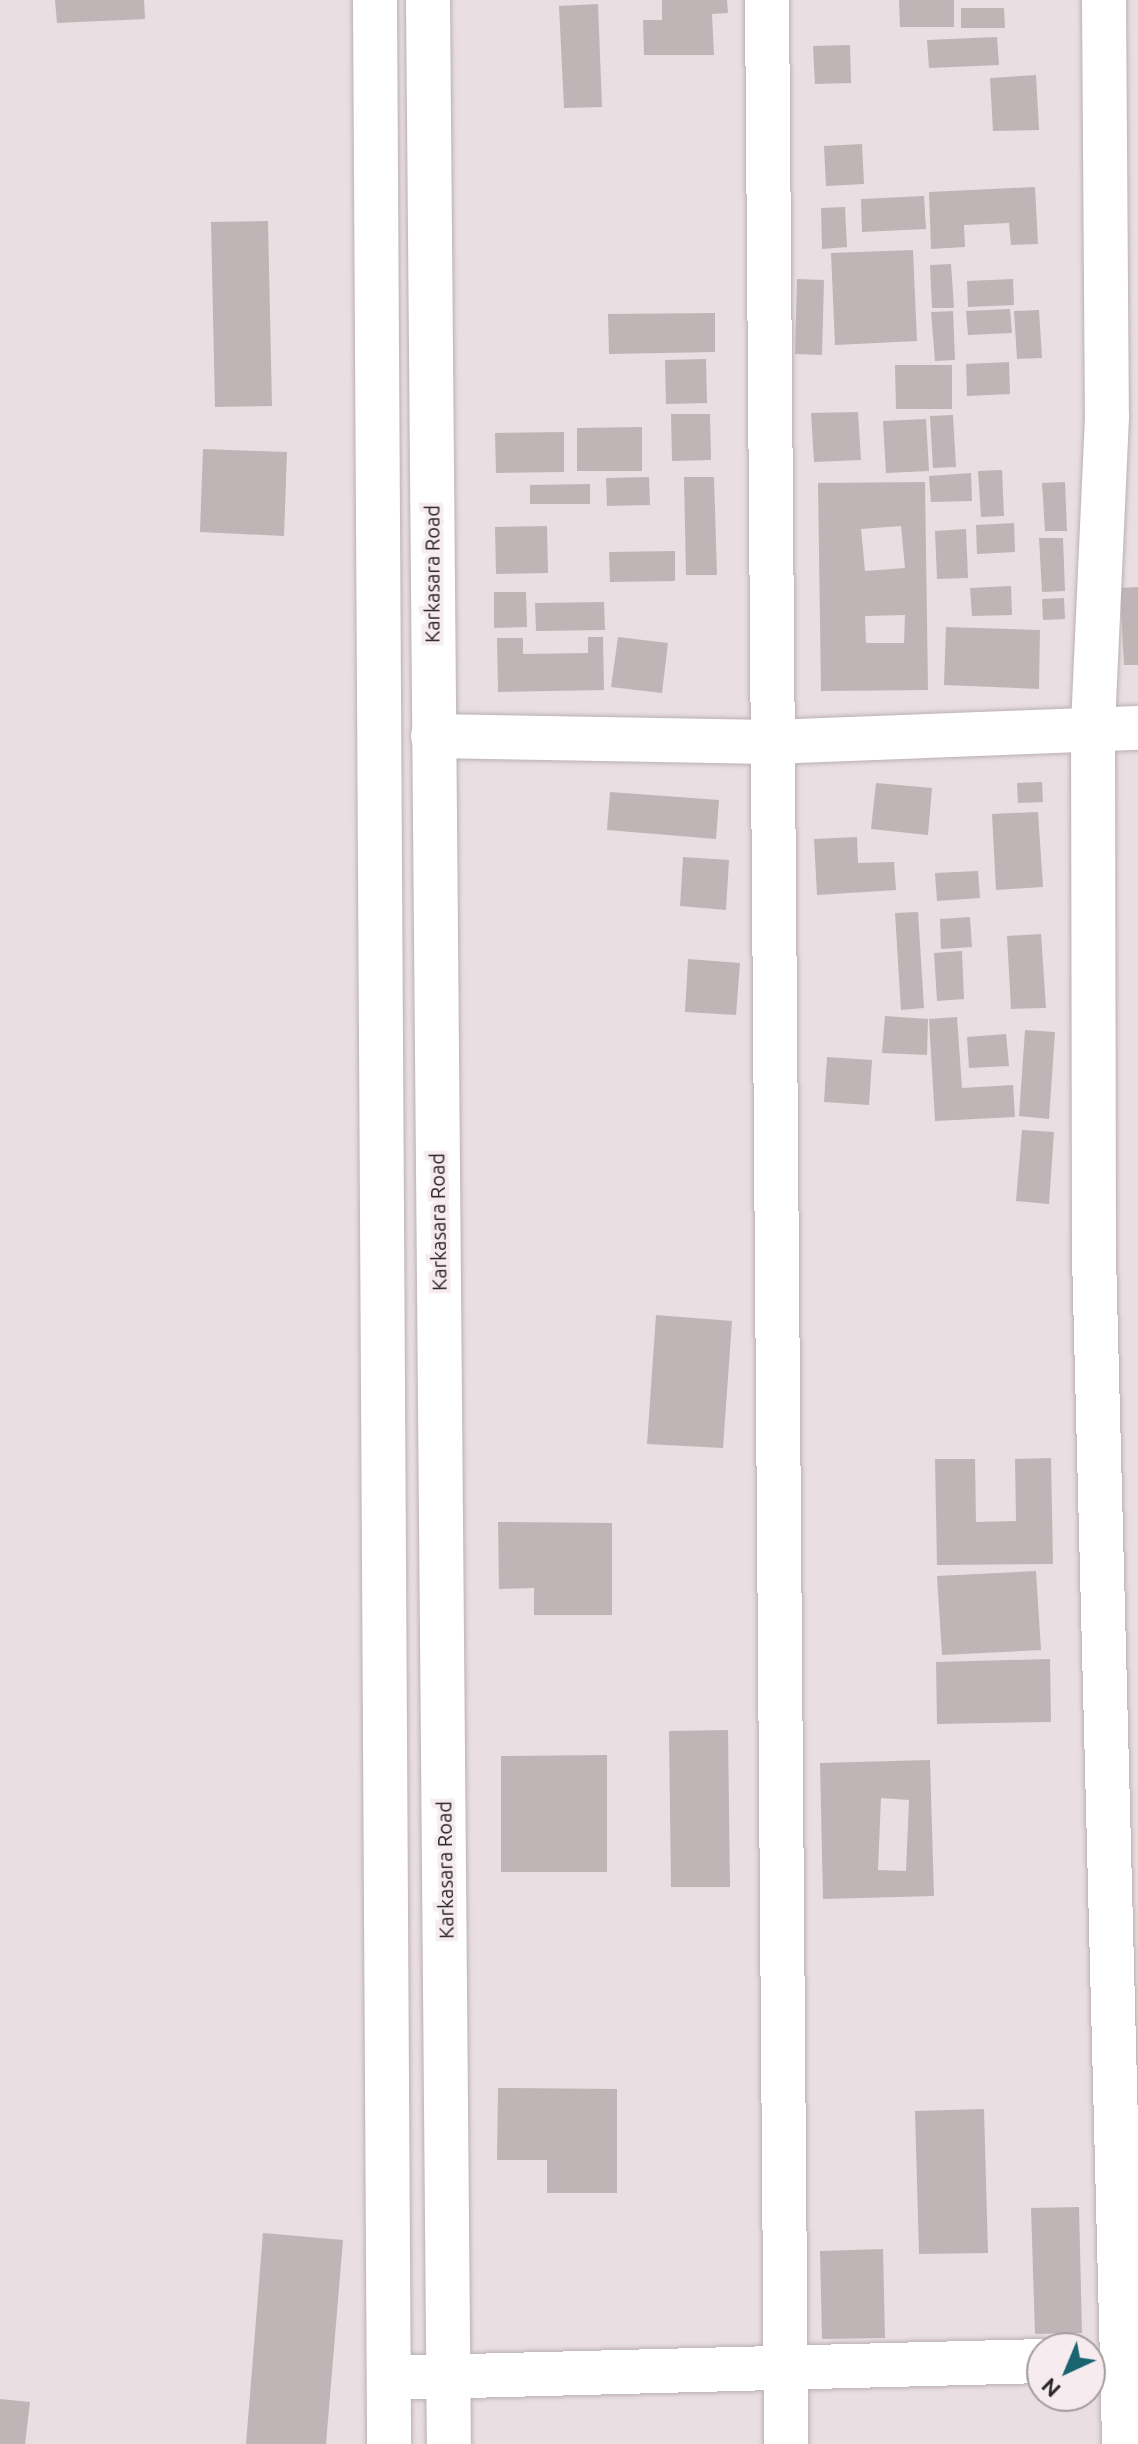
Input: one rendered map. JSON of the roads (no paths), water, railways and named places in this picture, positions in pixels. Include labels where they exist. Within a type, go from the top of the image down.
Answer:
[{"type":"street","points":[[375,0],[389,2444]]},
{"type":"street","name":"Karkasara Road","points":[[428,0],[451,2380],[449,2444]]},
{"type":"street","points":[[767,0],[770,742],[786,2444]]},
{"type":"street","points":[[1104,0],[1123,97],[1122,417],[1093,726],[1094,1271],[1117,2359],[1124,2444]]},
{"type":"street","points":[[433,736],[770,742],[1093,726],[1138,728]]},
{"type":"street","points":[[390,2378],[451,2380],[1026,2361]]}]
